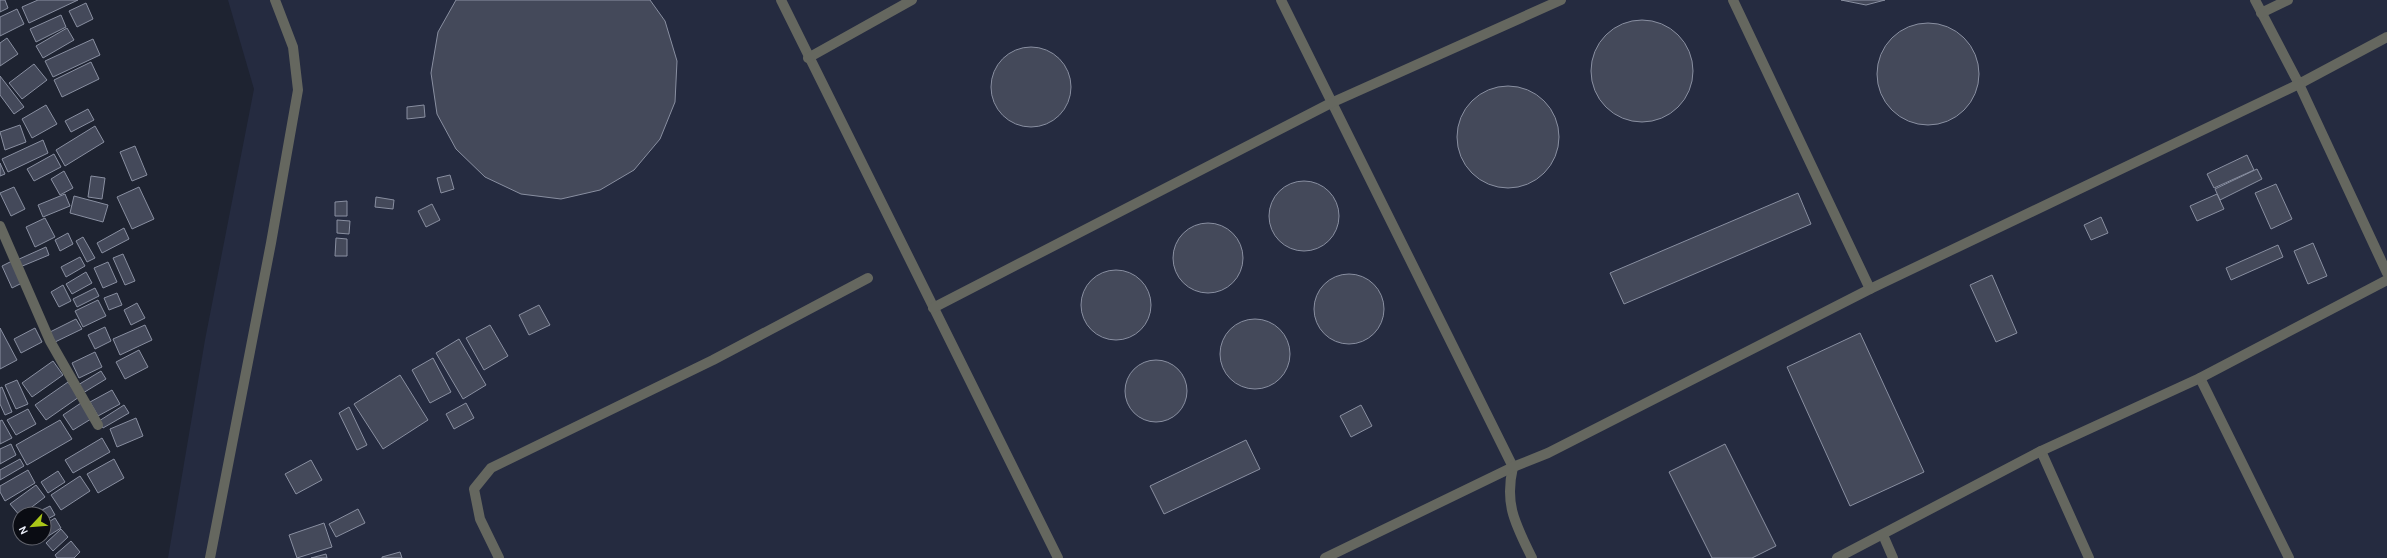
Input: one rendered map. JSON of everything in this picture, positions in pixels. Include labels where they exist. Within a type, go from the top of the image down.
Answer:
[{"type":"street","points":[[210,558],[272,243],[298,90],[293,47],[275,0]]},
{"type":"street","points":[[782,0],[808,58],[1058,558]]},
{"type":"street","points":[[808,58],[912,0]]},
{"type":"street","points":[[1281,0],[1513,467],[1508,486],[1513,518],[1532,558]]},
{"type":"street","points":[[933,308],[1331,103],[1562,0]]},
{"type":"street","points":[[1733,0],[1870,289]]},
{"type":"street","points":[[2255,0],[2300,84],[2387,273]]},
{"type":"street","points":[[2261,13],[2288,0]]},
{"type":"street","points":[[1326,558],[1513,467],[1548,453],[1870,289],[2300,84],[2387,36]]},
{"type":"street","points":[[0,226],[50,341],[98,424]]},
{"type":"street","points":[[499,558],[480,519],[474,489],[490,468],[713,360],[868,278]]},
{"type":"street","points":[[1837,558],[2041,451],[2200,378],[2387,280]]},
{"type":"street","points":[[2200,378],[2289,558]]},
{"type":"street","points":[[2041,451],[2089,558]]},
{"type":"street","points":[[1883,535],[1893,558]]},
{"type":"shaded area","points":[[228,0],[2387,0],[2387,558],[168,558],[205,340],[254,89]]},
{"type":"building","points":[[0,0],[5,0],[8,8],[0,12]]},
{"type":"building","points":[[38,0],[78,0],[29,23],[22,7]]},
{"type":"building","points":[[456,0],[650,0],[665,21],[677,61],[675,102],[660,139],[634,170],[600,190],[561,199],[521,194],[485,177],[456,149],[437,114],[431,73],[438,32]]},
{"type":"building","points":[[1841,0],[1885,0],[1866,5]]},
{"type":"building","points":[[86,3],[93,19],[77,27],[69,11]]},
{"type":"building","points":[[17,9],[24,24],[0,36],[0,17]]},
{"type":"building","points":[[61,15],[66,27],[36,42],[30,29]]},
{"type":"building","points":[[1642,20],[1661,24],[1678,35],[1689,52],[1693,71],[1689,90],[1678,107],[1661,118],[1642,122],[1623,118],[1606,107],[1595,90],[1591,71],[1595,52],[1606,35],[1623,24]]},
{"type":"building","points":[[1928,23],[1947,27],[1964,38],[1975,55],[1979,74],[1975,93],[1964,110],[1947,121],[1928,125],[1909,121],[1892,110],[1881,93],[1877,74],[1881,55],[1892,38],[1909,27]]},
{"type":"building","points":[[67,28],[74,40],[43,58],[36,46]]},
{"type":"building","points":[[7,38],[18,54],[0,66],[0,43]]},
{"type":"building","points":[[93,39],[100,55],[53,77],[45,61]]},
{"type":"building","points":[[1031,47],[1046,50],[1059,59],[1068,72],[1071,87],[1068,102],[1059,115],[1046,124],[1031,127],[1016,124],[1003,115],[994,102],[991,87],[994,72],[1003,59],[1016,50]]},
{"type":"building","points":[[91,62],[99,79],[62,97],[54,80]]},
{"type":"building","points":[[34,64],[47,80],[22,99],[9,83]]},
{"type":"building","points":[[0,76],[24,107],[14,114],[0,95]]},
{"type":"building","points":[[1508,86],[1527,90],[1544,101],[1555,118],[1559,137],[1555,156],[1544,173],[1527,184],[1508,188],[1489,184],[1472,173],[1461,156],[1457,137],[1461,118],[1472,101],[1489,90]]},
{"type":"building","points":[[46,105],[57,124],[32,138],[22,119]]},
{"type":"building","points":[[424,105],[425,117],[407,119],[407,107]]},
{"type":"building","points":[[88,109],[94,120],[71,132],[65,121]]},
{"type":"building","points":[[20,125],[26,142],[5,150],[0,132]]},
{"type":"building","points":[[95,126],[104,142],[65,166],[56,150]]},
{"type":"building","points":[[43,140],[48,153],[8,172],[2,159]]},
{"type":"building","points":[[135,146],[147,175],[132,181],[120,152]]},
{"type":"building","points":[[54,154],[61,167],[34,181],[27,169]]},
{"type":"building","points":[[2247,155],[2254,170],[2214,188],[2207,174]]},
{"type":"building","points":[[0,163],[5,174],[0,176]]},
{"type":"building","points":[[2257,169],[2262,179],[2220,200],[2215,189]]},
{"type":"building","points":[[64,171],[73,188],[60,195],[51,179]]},
{"type":"building","points":[[450,175],[454,189],[441,193],[437,178]]},
{"type":"building","points":[[91,176],[105,178],[102,199],[88,197]]},
{"type":"building","points":[[1304,181],[1317,184],[1329,191],[1336,203],[1339,216],[1336,229],[1329,241],[1317,248],[1304,251],[1291,248],[1279,241],[1272,229],[1269,216],[1272,203],[1279,191],[1291,184]]},
{"type":"building","points":[[2276,184],[2292,219],[2271,229],[2255,193]]},
{"type":"building","points":[[14,187],[25,209],[11,216],[0,193]]},
{"type":"building","points":[[139,187],[154,219],[132,229],[117,197]]},
{"type":"building","points":[[1798,193],[1811,224],[1624,304],[1610,273]]},
{"type":"building","points":[[65,194],[70,206],[43,217],[38,205]]},
{"type":"building","points":[[2217,194],[2224,209],[2197,221],[2190,206]]},
{"type":"building","points":[[74,196],[108,205],[103,222],[70,213]]},
{"type":"building","points":[[376,197],[394,200],[393,209],[375,207]]},
{"type":"building","points":[[347,201],[347,216],[335,216],[335,202]]},
{"type":"building","points":[[432,204],[440,220],[426,227],[418,211]]},
{"type":"building","points":[[2101,217],[2108,233],[2091,240],[2084,225]]},
{"type":"building","points":[[45,218],[55,237],[35,247],[26,227]]},
{"type":"building","points":[[337,220],[350,221],[349,234],[337,233]]},
{"type":"building","points":[[1208,223],[1221,226],[1233,233],[1240,245],[1243,258],[1240,271],[1233,283],[1221,290],[1208,293],[1195,290],[1183,283],[1176,271],[1173,258],[1176,245],[1183,233],[1195,226]]},
{"type":"building","points":[[124,228],[129,239],[102,253],[97,243]]},
{"type":"building","points":[[68,233],[73,244],[60,251],[55,240]]},
{"type":"building","points":[[83,237],[95,258],[87,262],[76,241]]},
{"type":"building","points":[[336,238],[347,239],[347,256],[335,256]]},
{"type":"building","points":[[2313,243],[2327,276],[2308,284],[2294,251]]},
{"type":"building","points":[[2278,245],[2283,257],[2231,280],[2226,268]]},
{"type":"building","points":[[46,247],[49,255],[20,267],[17,260]]},
{"type":"building","points":[[123,254],[135,281],[125,285],[113,258]]},
{"type":"building","points":[[80,257],[85,266],[66,277],[61,267]]},
{"type":"building","points":[[12,261],[22,283],[12,288],[2,266]]},
{"type":"building","points":[[108,262],[117,282],[103,288],[94,268]]},
{"type":"building","points":[[1116,270],[1129,273],[1141,280],[1148,292],[1151,305],[1148,318],[1141,330],[1129,337],[1116,340],[1103,337],[1091,330],[1084,318],[1081,305],[1084,292],[1091,280],[1103,273]]},
{"type":"building","points":[[86,272],[92,283],[72,294],[66,284]]},
{"type":"building","points":[[1349,274],[1362,277],[1374,284],[1381,296],[1384,309],[1381,322],[1374,334],[1362,341],[1349,344],[1336,341],[1324,334],[1317,322],[1314,309],[1317,296],[1324,284],[1336,277]]},
{"type":"building","points":[[1992,275],[2017,333],[1996,342],[1970,285]]},
{"type":"building","points":[[63,285],[71,301],[59,307],[51,292]]},
{"type":"building","points":[[95,288],[99,296],[77,307],[73,299]]},
{"type":"building","points":[[117,293],[122,305],[109,310],[104,298]]},
{"type":"building","points":[[98,300],[106,316],[83,327],[75,311]]},
{"type":"building","points":[[137,303],[145,318],[131,325],[124,310]]},
{"type":"building","points":[[539,305],[550,325],[529,335],[519,315]]},
{"type":"building","points":[[76,319],[82,329],[55,342],[50,332]]},
{"type":"building","points":[[1255,319],[1268,322],[1280,329],[1287,341],[1290,354],[1287,367],[1280,379],[1268,386],[1255,389],[1242,386],[1230,379],[1223,367],[1220,354],[1223,341],[1230,329],[1242,322]]},
{"type":"building","points":[[145,325],[152,340],[120,355],[113,339]]},
{"type":"building","points":[[490,325],[508,356],[484,370],[466,338]]},
{"type":"building","points":[[105,327],[111,341],[95,349],[88,335]]},
{"type":"building","points":[[0,328],[17,360],[0,369]]},
{"type":"building","points":[[35,328],[42,342],[21,353],[14,339]]},
{"type":"building","points":[[1860,333],[1924,472],[1850,506],[1787,367]]},
{"type":"building","points":[[459,339],[486,385],[463,399],[436,353]]},
{"type":"building","points":[[139,350],[148,367],[125,379],[116,362]]},
{"type":"building","points":[[95,352],[102,367],[79,378],[72,363]]},
{"type":"building","points":[[433,358],[451,392],[430,403],[412,370]]},
{"type":"building","points":[[1156,360],[1168,362],[1178,369],[1185,379],[1187,391],[1185,403],[1178,413],[1168,420],[1156,422],[1144,420],[1134,413],[1127,403],[1125,391],[1127,379],[1134,369],[1144,362]]},
{"type":"building","points":[[53,361],[63,375],[32,397],[22,383]]},
{"type":"building","points":[[101,371],[106,379],[83,393],[78,385]]},
{"type":"building","points":[[400,375],[428,420],[383,449],[354,404]]},
{"type":"building","points":[[17,380],[28,404],[16,409],[5,385]]},
{"type":"building","points":[[68,382],[79,397],[46,420],[35,405]]},
{"type":"building","points":[[2,387],[12,412],[5,415],[0,404],[0,388]]},
{"type":"building","points":[[112,390],[120,404],[98,416],[90,402]]},
{"type":"building","points":[[81,403],[91,419],[73,430],[63,415]]},
{"type":"building","points":[[466,403],[474,418],[454,429],[446,414]]},
{"type":"building","points":[[124,405],[129,413],[103,428],[99,421]]},
{"type":"building","points":[[1361,405],[1372,426],[1351,437],[1340,416]]},
{"type":"building","points":[[349,407],[367,445],[357,450],[339,413]]},
{"type":"building","points":[[28,409],[36,424],[16,435],[7,420]]},
{"type":"building","points":[[136,418],[143,436],[117,447],[110,429]]},
{"type":"building","points":[[2,420],[12,438],[0,444],[0,421]]},
{"type":"building","points":[[60,420],[72,439],[27,465],[16,445]]},
{"type":"building","points":[[102,438],[110,452],[73,473],[65,460]]},
{"type":"building","points":[[1246,440],[1260,469],[1164,514],[1150,486]]},
{"type":"building","points":[[11,444],[16,455],[0,464],[0,449]]},
{"type":"building","points":[[1725,444],[1776,546],[1752,558],[1712,558],[1669,472]]},
{"type":"building","points":[[20,459],[24,466],[0,480],[0,470]]},
{"type":"building","points":[[114,459],[124,478],[98,493],[87,474]]},
{"type":"building","points":[[311,460],[322,480],[296,494],[285,474]]},
{"type":"building","points":[[28,470],[35,483],[5,501],[0,492],[0,486]]},
{"type":"building","points":[[58,471],[65,482],[48,493],[41,482]]},
{"type":"building","points":[[80,476],[90,491],[61,510],[51,495]]},
{"type":"building","points":[[36,485],[45,497],[33,506],[12,506],[10,504]]},
{"type":"building","points":[[358,509],[365,523],[336,537],[329,524]]},
{"type":"building","points":[[52,510],[55,515],[52,517]]},
{"type":"building","points":[[55,518],[61,528],[52,534],[52,520]]},
{"type":"building","points":[[324,523],[332,547],[297,558],[289,535]]},
{"type":"building","points":[[61,529],[68,537],[53,551],[49,546],[52,546],[52,537]]},
{"type":"building","points":[[71,541],[80,552],[74,558],[57,558],[55,555]]},
{"type":"building","points":[[400,552],[402,558],[382,558],[382,557]]},
{"type":"building","points":[[326,554],[327,558],[311,558]]}]
